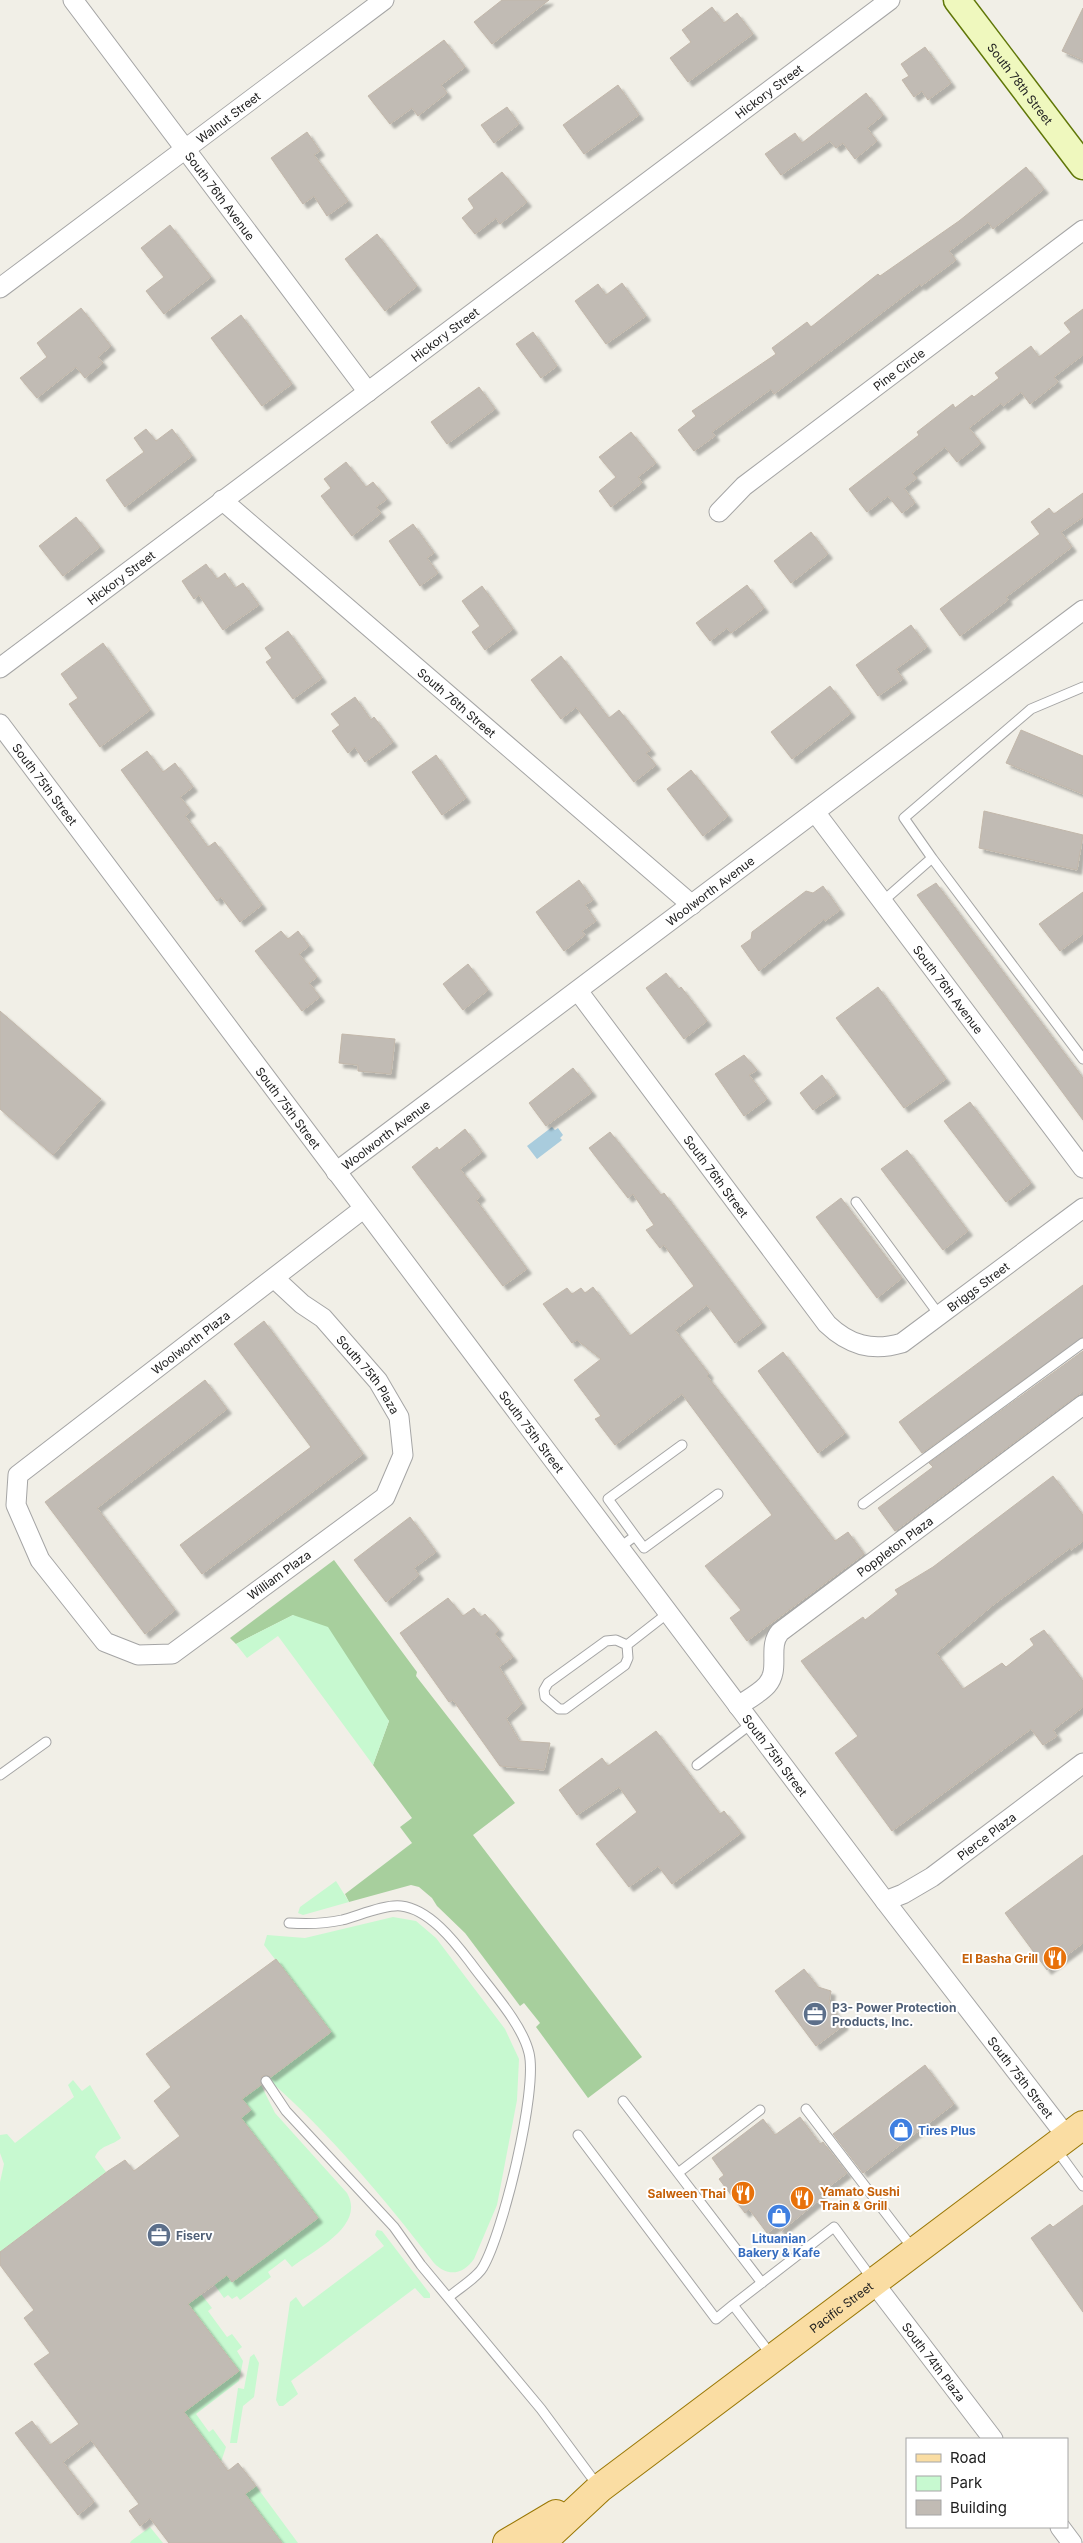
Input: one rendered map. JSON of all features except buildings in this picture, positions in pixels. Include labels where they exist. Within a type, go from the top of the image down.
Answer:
[{"type":"main road","name":"South 78th Street","points":[[957,0],[1083,166]]},
{"type":"main road","name":"Pacific Street","points":[[541,2543],[600,2488],[1068,2136]]},
{"type":"main road","name":"Pacific Street","points":[[507,2543],[600,2488]]},
{"type":"street","name":"South 76th Avenue","points":[[73,0],[368,392]]},
{"type":"street","name":"Walnut Street","points":[[0,288],[384,0]]},
{"type":"street","name":"Hickory Street","points":[[0,668],[890,0]]},
{"type":"street","name":"Pine Circle","points":[[719,512],[744,486],[1083,230]]},
{"type":"street","name":"South 76th Street","points":[[222,500],[692,905]]},
{"type":"street","name":"Woolworth Avenue","points":[[336,1172],[1083,610]]},
{"type":"street","name":"South 75th Street","points":[[0,724],[885,1902],[1068,2136]]},
{"type":"street","name":"South 76th Avenue","points":[[815,812],[1083,1168]]},
{"type":"street","name":"South 76th Street","points":[[578,991],[826,1324],[846,1340],[866,1348]]},
{"type":"street","name":"Briggs Street","points":[[866,1348],[902,1342],[940,1316],[1083,1208]]},
{"type":"street","name":"Woolworth Plaza","points":[[172,1654],[138,1656],[105,1642],[40,1560],[16,1505],[18,1475],[363,1209]]},
{"type":"street","name":"South 75th Plaza","points":[[274,1278],[302,1304],[323,1318],[378,1380],[399,1417],[403,1455],[385,1497]]},
{"type":"street","name":"Poppleton Plaza","points":[[738,1706],[767,1686],[774,1676],[774,1644],[780,1632],[1083,1405]]},
{"type":"street","name":"William Plaza","points":[[172,1654],[385,1497]]},
{"type":"street","name":"Pierce Plaza","points":[[885,1902],[903,1894],[932,1876],[1083,1763]]},
{"type":"street","name":"South 74th Plaza","points":[[874,2282],[993,2438]]},
{"type":"street","points":[[1061,2528],[1072,2543]]},
{"type":"lane","points":[[1083,687],[1031,709],[904,818],[1019,977],[1083,1059]]},
{"type":"lane","points":[[882,902],[932,858]]},
{"type":"lane","points":[[856,1202],[940,1316]]},
{"type":"lane","points":[[863,1504],[1083,1343]]},
{"type":"lane","points":[[682,1445],[608,1500],[644,1548],[718,1494]]},
{"type":"lane","points":[[618,1548],[635,1536]]},
{"type":"lane","points":[[627,1645],[668,1613]]},
{"type":"lane","points":[[616,1640],[627,1645],[628,1658],[625,1665],[566,1709],[559,1709],[545,1697],[544,1690],[548,1683],[606,1641],[616,1640]]},
{"type":"lane","points":[[697,1766],[751,1724]]},
{"type":"lane","points":[[0,1775],[46,1742]]},
{"type":"lane","points":[[289,1923],[314,1924],[339,1921],[400,1906],[430,1918],[460,1948],[522,2034],[529,2053],[532,2072],[517,2159],[501,2224],[483,2268],[449,2297]]},
{"type":"lane","points":[[266,2081],[286,2111],[394,2227],[421,2265],[541,2409],[600,2488]]},
{"type":"lane","points":[[623,2101],[762,2283]]},
{"type":"lane","points":[[806,2109],[915,2252]]},
{"type":"lane","points":[[678,2173],[760,2110]]},
{"type":"lane","points":[[578,2135],[716,2319],[834,2227],[874,2282]]},
{"type":"lane","points":[[1068,2136],[1083,2186]]},
{"type":"lane","points":[[733,2305],[773,2358]]},
{"type":"green space","points":[[334,1560],[417,1672],[416,1676],[515,1803],[473,1835],[642,2057],[588,2098],[536,2027],[540,2023],[524,2003],[520,2006],[465,1933],[419,1887],[411,1885],[349,1902],[345,1894],[412,1843],[400,1827],[412,1818],[373,1765],[389,1721],[293,1615],[236,1644],[230,1638]]},
{"type":"green space","points":[[293,1615],[328,1627],[389,1721],[373,1765],[278,1636],[247,1658],[236,1644]]},
{"type":"green space","points":[[336,1881],[349,1902],[303,1915],[298,1913],[300,1907]]},
{"type":"green space","points":[[393,1917],[416,1921],[436,1938],[505,2029],[519,2059],[517,2100],[497,2205],[474,2259],[465,2268],[455,2272],[444,2271],[434,2263],[356,2167],[268,2079],[331,2032],[264,1945],[267,1935],[305,1938]]},
{"type":"green space","points":[[73,2080],[82,2091],[90,2085],[121,2138],[100,2150],[95,2157],[106,2172],[0,2252],[0,2182],[4,2164],[0,2153],[0,2135],[7,2134],[15,2143],[74,2097],[68,2085]]},
{"type":"green space","points":[[261,2085],[275,2113],[347,2193],[351,2205],[350,2216],[335,2236],[292,2267],[285,2259],[268,2272],[271,2277],[240,2300],[237,2296],[232,2299],[228,2295],[224,2298],[214,2284],[227,2275],[232,2281],[318,2218],[241,2118],[251,2110],[242,2099]]},
{"type":"green space","points":[[377,2230],[382,2231],[430,2294],[430,2298],[424,2298],[415,2288],[291,2381],[298,2394],[283,2406],[279,2406],[276,2400],[290,2302],[296,2297],[303,2307],[384,2246],[375,2235]]},
{"type":"green space","points":[[201,2294],[212,2308],[208,2311],[227,2337],[232,2334],[242,2347],[237,2351],[243,2361],[239,2381],[196,2414],[209,2432],[213,2429],[226,2447],[221,2462],[184,2412],[239,2371],[188,2304]]},
{"type":"green space","points":[[254,2354],[259,2363],[254,2397],[243,2406],[237,2443],[230,2443],[238,2388],[244,2389],[250,2357]]},
{"type":"green space","points":[[256,2486],[298,2543],[282,2543],[245,2494]]},
{"type":"green space","points":[[150,2527],[163,2543],[130,2543],[131,2541]]},
{"type":"water","points":[[552,1127],[555,1130],[558,1128],[563,1135],[560,1138],[562,1140],[537,1159],[527,1146]]},
{"type":"place","name":"El Basha Grill","points":[[1055,1958]]},
{"type":"place","name":"P3- Power Protection Products, Inc.","points":[[815,2014]]},
{"type":"place","name":"Tires Plus","points":[[901,2130]]},
{"type":"place","name":"Salween Thai","points":[[743,2193]]},
{"type":"place","name":"Yamato Sushi Train & Grill","points":[[802,2198]]},
{"type":"place","name":"Lituanian Bakery & Kafe","points":[[779,2216]]},
{"type":"place","name":"Fiserv","points":[[159,2235]]}]
